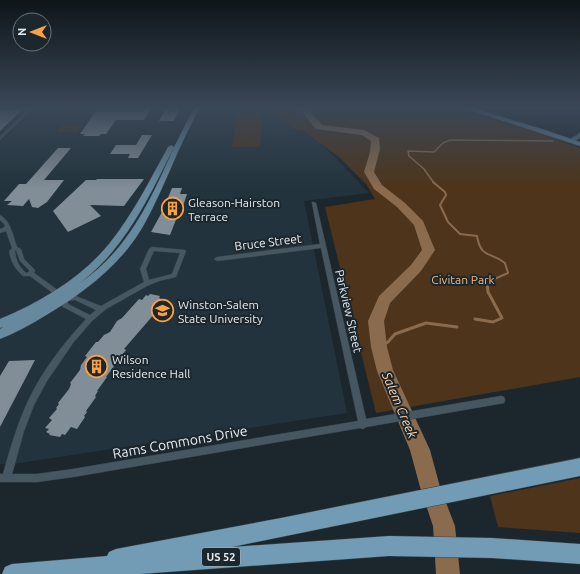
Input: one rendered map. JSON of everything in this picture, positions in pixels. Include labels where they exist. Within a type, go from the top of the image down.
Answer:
[{"type":"highway","points":[[53,570],[280,528],[580,467]]},
{"type":"highway","name":"US 52","points":[[12,574],[389,546],[492,548],[580,554]]},
{"type":"main road","points":[[0,324],[38,305],[57,293],[85,274],[102,258],[119,238],[155,178],[178,135]]},
{"type":"main road","points":[[0,334],[18,326],[80,289],[107,265],[128,243],[146,212],[184,135]]},
{"type":"main road","points":[[565,135],[577,138]]},
{"type":"main road","points":[[567,135],[577,138],[580,144]]},
{"type":"street","name":"Parkview Street","points":[[314,203],[363,424]]},
{"type":"street","points":[[0,217],[8,228],[15,248],[18,249],[22,260],[32,270],[31,274]]},
{"type":"street","points":[[0,231],[8,228]]},
{"type":"street","name":"Bruce Street","points":[[217,259],[323,246]]},
{"type":"street","points":[[15,248],[12,251],[13,259],[17,268],[25,275],[31,274],[65,299],[76,298],[101,309]]},
{"type":"street","points":[[3,478],[31,403],[48,371],[101,309],[147,283],[154,279],[174,276],[183,251],[152,249],[143,269],[147,283]]},
{"type":"street","points":[[13,259],[20,255]]},
{"type":"street","points":[[65,299],[65,305],[91,319]]},
{"type":"street","name":"Rams Commons Drive","points":[[3,478],[37,478],[73,473],[387,421],[501,400]]},
{"type":"shaded area","name":"Winston-Salem State University","points":[[0,135],[312,135],[369,193],[304,201],[347,413],[13,464],[0,464]]},
{"type":"green space","points":[[234,135],[261,135],[260,147],[232,147]]},
{"type":"green space","name":"Civitan Park","points":[[309,135],[543,135],[580,148],[580,377],[376,413],[325,207],[375,199],[366,184],[339,157]]},
{"type":"green space","points":[[580,478],[580,533],[498,527],[490,496]]},
{"type":"building","points":[[84,135],[100,135],[99,136],[83,136]]},
{"type":"building","points":[[142,135],[152,135],[138,158],[128,158],[130,154],[110,154],[116,145],[136,145]]},
{"type":"building","points":[[58,148],[71,148],[44,180],[64,180],[47,202],[38,208],[32,207],[29,199],[23,206],[7,205],[12,201],[4,201],[19,184],[26,184]]},
{"type":"building","points":[[144,179],[124,206],[90,205],[101,216],[68,232],[53,211],[86,180]]},
{"type":"building","name":"Gleason-Hairston Terrace","points":[[172,188],[182,188],[180,194],[187,194],[181,212],[179,212],[170,235],[151,232],[162,212]]},
{"type":"building","name":"Wilson Residence Hall","points":[[150,294],[160,296],[159,298],[161,299],[158,304],[162,305],[124,349],[126,350],[97,391],[96,397],[86,411],[85,417],[77,429],[71,427],[65,435],[62,434],[60,437],[49,435],[50,434],[46,432],[49,429],[45,428],[52,420],[49,418],[57,409],[58,403],[69,389],[70,383],[80,370],[81,365],[87,357],[85,356],[96,342],[110,332],[117,321],[122,318],[139,299],[142,300],[146,295],[148,296]]},
{"type":"building","points":[[35,360],[0,427],[0,376],[9,361]]},
{"type":"waterway","name":"Salem Creek","points":[[367,135],[376,140],[375,152],[369,172],[378,187],[401,205],[419,224],[429,250],[416,268],[384,300],[376,321],[379,347],[385,371],[420,450],[430,487],[444,526],[448,574]]},
{"type":"waterway","points":[[434,183],[424,169],[409,156],[408,151],[434,152],[443,143],[450,140],[553,141]]},
{"type":"waterway","points":[[434,183],[445,192],[446,195],[440,205],[448,222],[460,234],[477,236],[481,248],[487,254],[500,259],[505,263],[508,273],[492,280]]},
{"type":"waterway","points":[[475,319],[493,322],[502,318],[488,292],[487,282],[494,279]]},
{"type":"waterway","points":[[379,347],[388,342],[395,334],[426,323],[457,327]]},
{"type":"place","name":"Gleason-Hairston Terrace","points":[[172,209]]},
{"type":"place","name":"Winston-Salem State University","points":[[163,311]]},
{"type":"place","name":"Wilson Residence Hall","points":[[96,366]]}]
